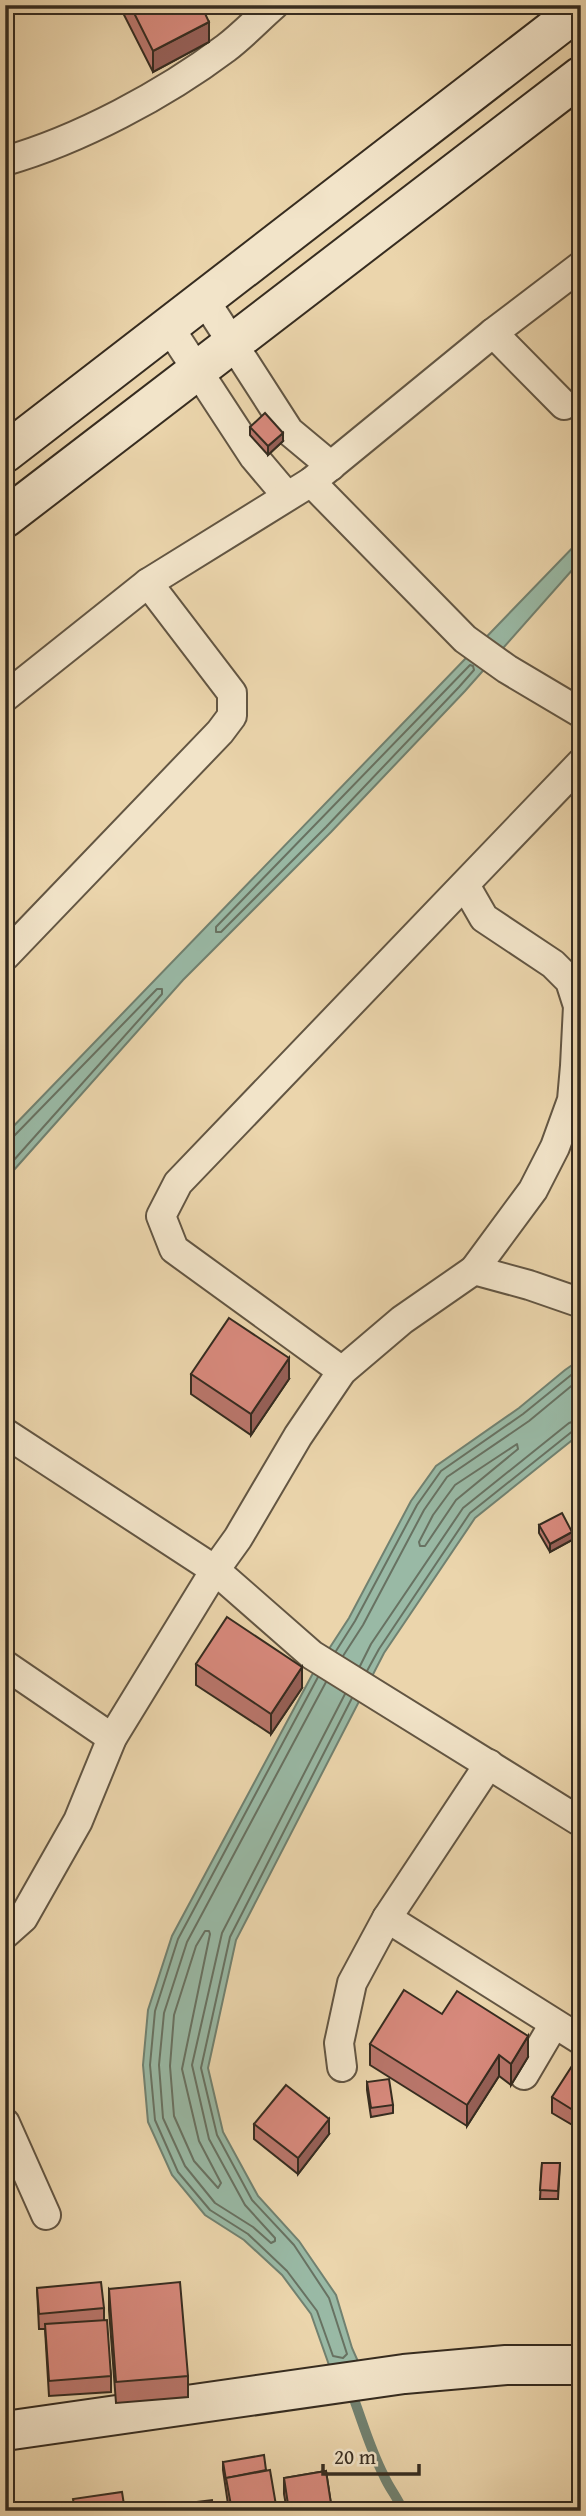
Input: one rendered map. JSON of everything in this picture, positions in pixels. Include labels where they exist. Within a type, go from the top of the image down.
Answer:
[{"type":"street","points":[[5,161],[98,124],[161,92],[226,48],[274,5]]},
{"type":"street","points":[[5,453],[581,8]]},
{"type":"street","points":[[5,518],[581,76]]},
{"type":"street","points":[[5,697],[148,583],[310,481],[492,333],[581,266]]},
{"type":"street","points":[[204,299],[289,431],[310,481],[465,639],[507,669],[581,713]]},
{"type":"street","points":[[169,327],[254,457],[310,481]]},
{"type":"street","points":[[492,333],[565,405]]},
{"type":"street","points":[[5,956],[220,733],[232,716],[232,693],[148,583]]},
{"type":"street","points":[[342,1371],[174,1249],[161,1216],[178,1183],[581,763]]},
{"type":"street","points":[[5,1934],[23,1918],[72,1832],[111,1738],[298,1436],[342,1371],[402,1320],[474,1270],[533,1190],[555,1147],[572,1100],[578,1006],[570,981],[553,964],[484,918],[465,885]]},
{"type":"street","points":[[474,1270],[581,1303]]},
{"type":"street","points":[[5,1433],[215,1570],[312,1656],[581,1822]]},
{"type":"street","points":[[5,1665],[111,1738]]},
{"type":"street","points":[[342,2067],[339,2043],[352,1983],[387,1918],[489,1764]]},
{"type":"street","points":[[387,1918],[581,2040]]},
{"type":"street","points":[[524,2075],[554,2024]]},
{"type":"street","points":[[5,2123],[46,2215]]},
{"type":"street","points":[[5,2431],[404,2374],[506,2365],[581,2365]]},
{"type":"water","points":[[581,539],[581,560],[465,691],[331,832],[183,980],[5,1180],[5,1135]]},
{"type":"water","points":[[581,1359],[581,1433],[475,1518],[384,1653],[236,1940],[208,2068],[223,2132],[258,2196],[299,2241],[336,2295],[360,2366],[329,2365],[311,2314],[282,2275],[244,2240],[205,2215],[172,2175],[148,2122],[143,2065],[148,2010],[172,1936],[312,1675],[349,1618],[411,1501],[436,1466],[519,1408]]},
{"type":"building","points":[[130,5],[201,5],[209,22],[153,51]]},
{"type":"building","points":[[265,413],[283,433],[268,446],[250,427]]},
{"type":"building","points":[[229,1318],[289,1358],[251,1414],[191,1374]]},
{"type":"building","points":[[562,1513],[572,1532],[550,1544],[539,1525]]},
{"type":"building","points":[[227,1617],[302,1667],[271,1714],[196,1664]]},
{"type":"building","points":[[404,1990],[442,2014],[457,1991],[528,2036],[511,2064],[499,2055],[467,2105],[370,2044]]},
{"type":"building","points":[[572,2066],[581,2072],[581,2115],[552,2097]]},
{"type":"building","points":[[389,2079],[393,2105],[371,2108],[367,2082]]},
{"type":"building","points":[[286,2085],[329,2119],[298,2158],[254,2124]]},
{"type":"building","points":[[542,2163],[560,2163],[558,2191],[540,2190]]},
{"type":"building","points":[[101,2282],[104,2308],[39,2314],[37,2288]]},
{"type":"building","points":[[180,2282],[188,2376],[116,2382],[109,2289]]},
{"type":"building","points":[[107,2320],[111,2376],[49,2381],[45,2324]]},
{"type":"building","points":[[578,2438],[581,2438],[581,2510],[577,2510]]},
{"type":"building","points":[[264,2455],[266,2470],[226,2480],[223,2462]]},
{"type":"building","points":[[270,2470],[277,2511],[232,2511],[226,2478]]},
{"type":"building","points":[[326,2471],[332,2510],[289,2511],[284,2478]]},
{"type":"building","points":[[122,2492],[125,2511],[75,2511],[73,2499]]},
{"type":"building","points":[[212,2500],[213,2511],[180,2511],[179,2504]]},
{"type":"waterway","points":[[351,2391],[374,2455],[403,2511]]}]
